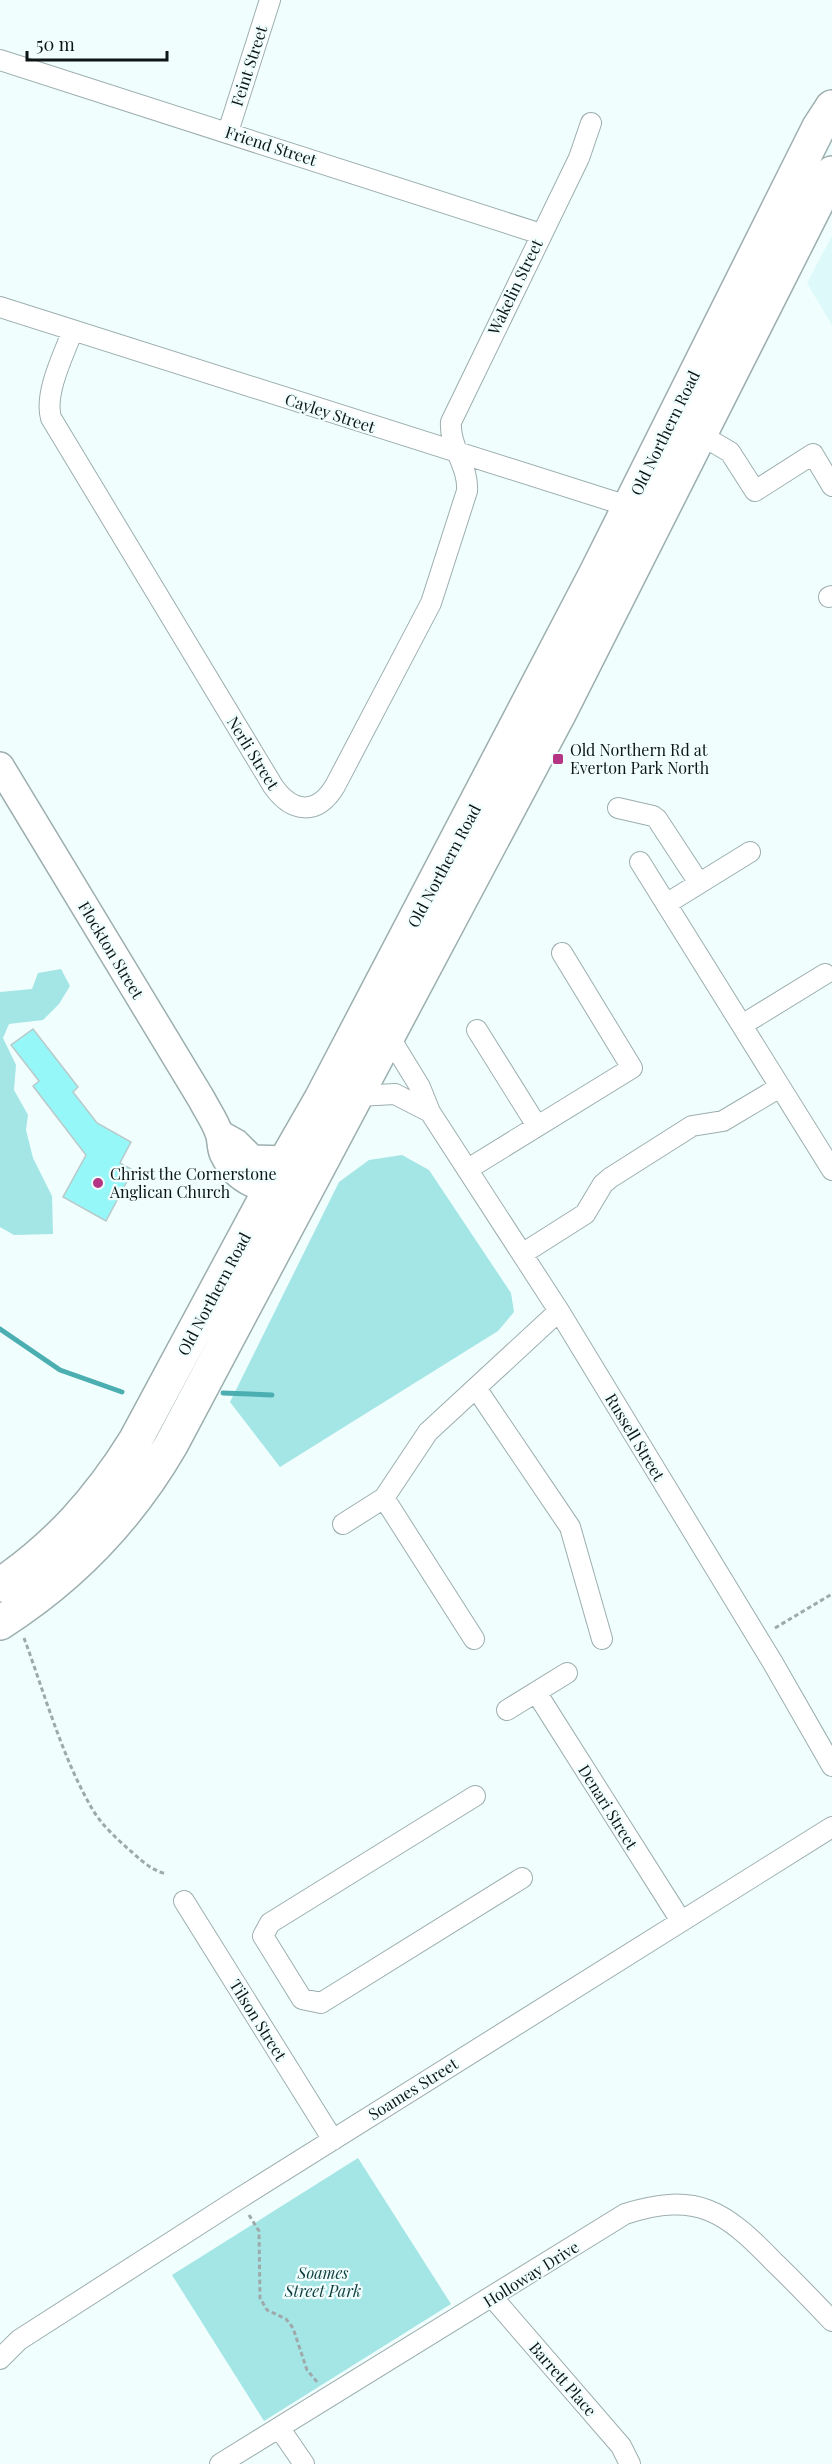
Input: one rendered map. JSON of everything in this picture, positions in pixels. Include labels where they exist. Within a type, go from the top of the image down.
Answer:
[{"type":"highway","name":"Old Northern Road","points":[[0,1585],[58,1540],[95,1500],[135,1441],[338,1068],[595,574],[819,127],[832,106]]},
{"type":"highway","name":"Old Northern Road","points":[[10,1627],[76,1566],[117,1524],[138,1498],[171,1445],[390,1038],[632,573],[832,173]]},
{"type":"highway","points":[[595,574],[617,568],[632,573]]},
{"type":"street","name":"Feint Street","points":[[228,132],[270,0]]},
{"type":"street","name":"Friend Street","points":[[0,60],[541,234]]},
{"type":"street","name":"Wakelin Street","points":[[457,453],[451,434],[451,422],[582,152],[591,123]]},
{"type":"street","name":"Cayley Street","points":[[0,308],[628,508],[658,522]]},
{"type":"street","name":"Nerli Street","points":[[73,330],[51,390],[48,404],[51,418],[273,786],[288,804],[296,807],[315,806],[330,795],[431,603],[467,491],[467,480],[457,453]]},
{"type":"street","points":[[701,435],[730,452],[755,490],[813,454],[832,486]]},
{"type":"street","name":"Flockton Street","points":[[0,766],[202,1100],[220,1134],[223,1153],[236,1173],[255,1185],[279,1174]]},
{"type":"street","points":[[618,808],[653,816],[657,819],[699,883]]},
{"type":"street","points":[[666,904],[750,852]]},
{"type":"street","points":[[640,862],[780,1087],[825,1144],[832,1170]]},
{"type":"street","points":[[468,1169],[632,1068],[562,953]]},
{"type":"street","points":[[742,1025],[825,974]]},
{"type":"street","points":[[477,1030],[537,1126]]},
{"type":"street","name":"Russell Street","points":[[390,1038],[420,1087],[430,1112],[559,1311],[773,1663],[832,1766]]},
{"type":"street","points":[[522,1254],[585,1214],[603,1184],[610,1178],[692,1126],[723,1121],[780,1087]]},
{"type":"street","name":"Russell Street","points":[[358,1096],[395,1094],[430,1112]]},
{"type":"street","points":[[279,1174],[289,1186],[320,1169]]},
{"type":"street","points":[[342,1524],[384,1498],[428,1432],[559,1311]]},
{"type":"street","points":[[476,1388],[570,1527],[602,1639]]},
{"type":"street","points":[[384,1498],[474,1639]]},
{"type":"street","points":[[507,1710],[567,1673]]},
{"type":"street","name":"Denari Street","points":[[536,1692],[681,1922]]},
{"type":"street","points":[[475,1796],[270,1923],[263,1936],[302,2000],[321,2003],[522,1878]]},
{"type":"street","name":"Soames Street","points":[[0,2359],[19,2340],[832,1827]]},
{"type":"street","name":"Tilson Street","points":[[184,1901],[333,2140]]},
{"type":"street","name":"Holloway Drive","points":[[220,2464],[493,2298],[625,2214],[654,2205],[700,2207],[723,2216],[743,2230],[832,2321]]},
{"type":"street","name":"Barrett Place","points":[[493,2298],[621,2446],[630,2464]]},
{"type":"street","points":[[280,2428],[304,2464]]},
{"type":"path","points":[[773,1629],[832,1594]]},
{"type":"path","points":[[10,1627],[90,1805],[102,1823],[139,1858],[157,1872],[167,1874]]},
{"type":"path","points":[[249,2215],[259,2231],[260,2298],[267,2310],[286,2319],[293,2328],[307,2370],[329,2396]]},
{"type":"shaded area","points":[[832,236],[832,325],[807,283]]},
{"type":"green space","points":[[61,969],[70,986],[59,1004],[43,1020],[9,1024],[3,1038],[16,1065],[14,1090],[28,1115],[26,1130],[33,1158],[52,1196],[53,1234],[14,1235],[0,1227],[0,992],[32,989],[38,973]]},
{"type":"green space","points":[[402,1155],[429,1170],[511,1293],[514,1312],[498,1331],[280,1467],[230,1402],[339,1182],[369,1160]]},
{"type":"green space","name":"Soames Street Park","points":[[358,2158],[451,2304],[264,2421],[172,2275]]},
{"type":"building","points":[[33,1029],[78,1087],[73,1092],[97,1123],[131,1142],[120,1163],[133,1170],[106,1221],[63,1197],[86,1155],[33,1086],[39,1081],[11,1045]]},
{"type":"waterway","points":[[0,1329],[60,1370],[122,1392]]},
{"type":"waterway","points":[[223,1393],[272,1395]]},
{"type":"place","name":"Old Northern Rd at Everton Park North","points":[[558,759]]},
{"type":"place","name":"Christ the Cornerstone Anglican Church","points":[[98,1183]]}]
